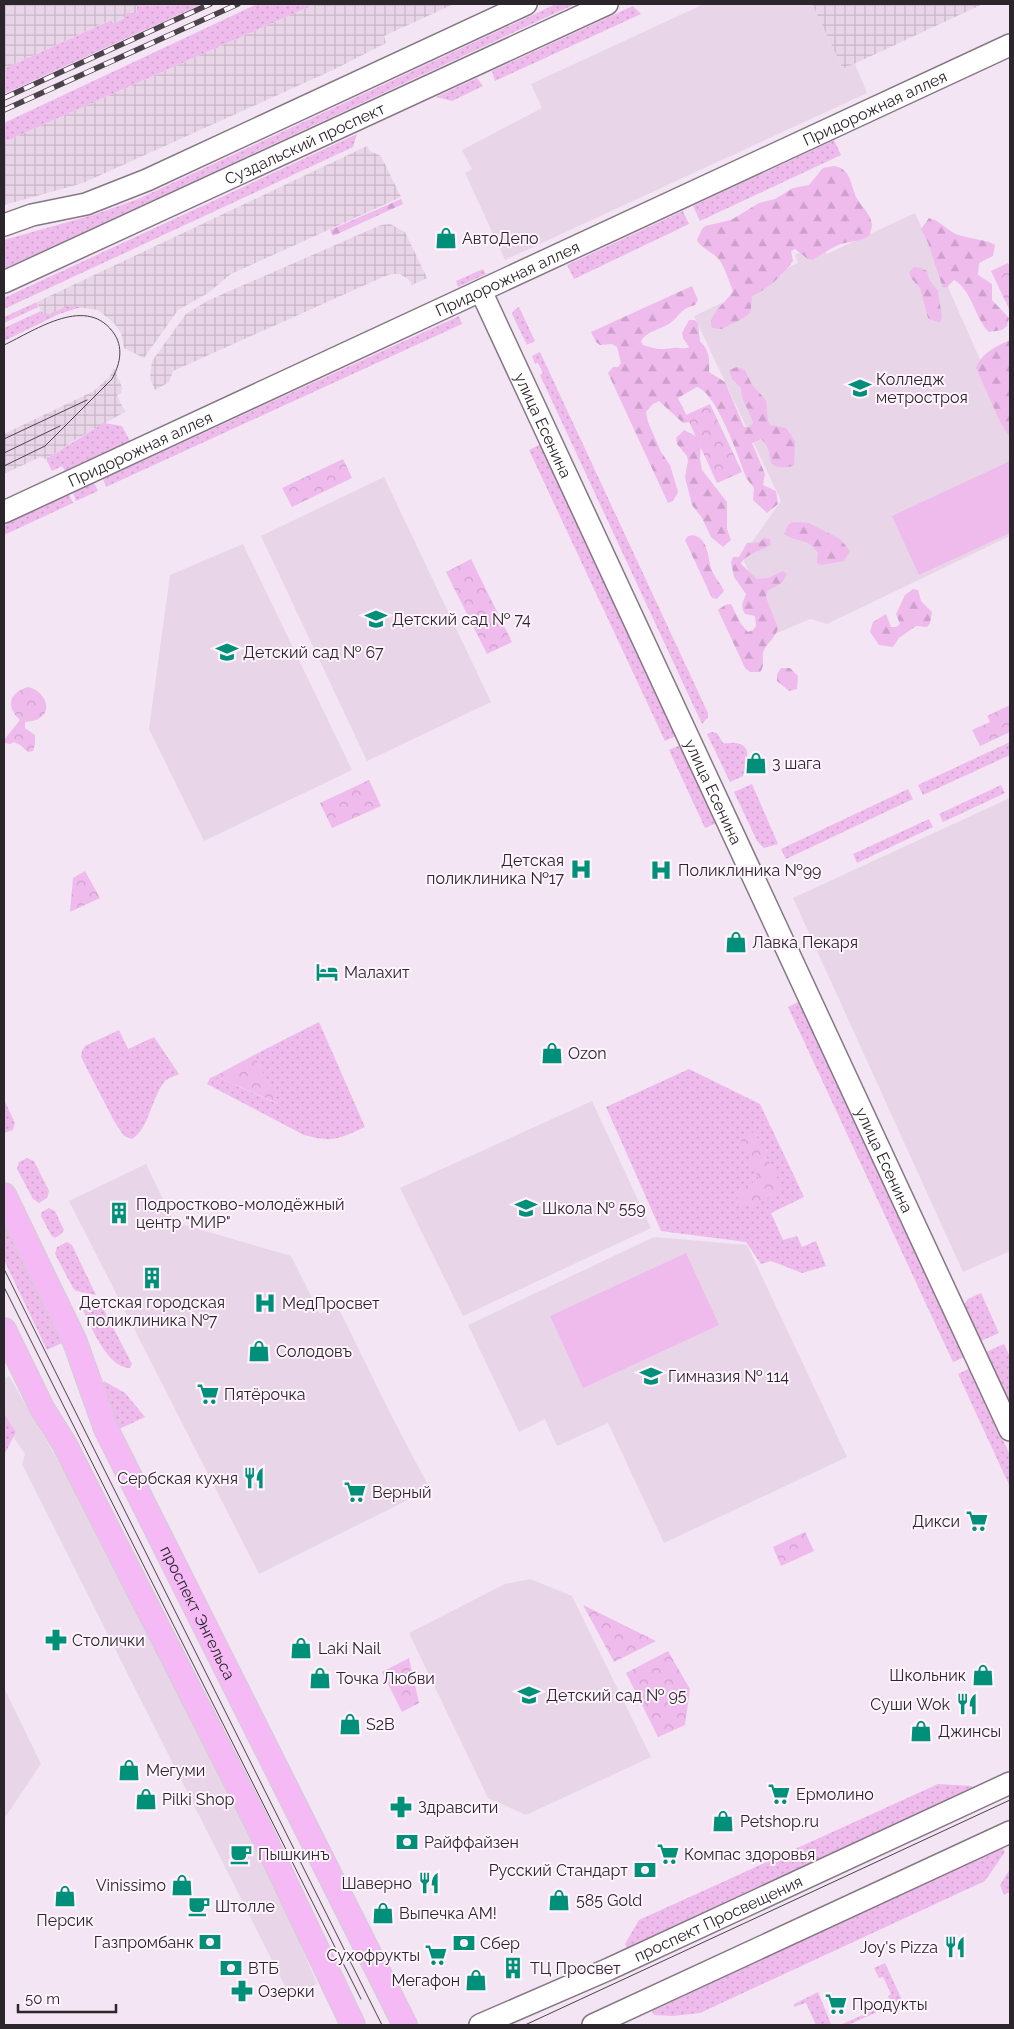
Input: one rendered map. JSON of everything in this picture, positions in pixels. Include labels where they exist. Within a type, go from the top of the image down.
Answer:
[{"type":"main road","name":"проспект Энгельса","points":[[4,1195],[75,1342],[106,1429],[406,2025]]},
{"type":"main road","points":[[4,1330],[42,1408],[65,1445],[251,1812],[353,2025]]},
{"type":"street","name":"Суздальский проспект","points":[[4,225],[32,215],[86,204],[147,180],[526,4]]},
{"type":"street","name":"Суздальский проспект","points":[[4,282],[606,4]]},
{"type":"street","name":"Придорожная аллея","points":[[4,512],[1010,45]]},
{"type":"street","name":"улица Есенина","points":[[481,291],[1010,1430]]},
{"type":"street","name":"проспект Просвещения","points":[[480,2025],[609,1969],[1010,1783]]},
{"type":"street","points":[[593,2025],[1010,1832]]},
{"type":"shaded area","points":[[4,4],[137,4],[137,13],[113,24],[110,20],[4,69]]},
{"type":"shaded area","points":[[315,4],[454,4],[384,36],[386,43],[335,69],[83,183],[4,205],[4,142]]},
{"type":"shaded area","points":[[704,4],[812,4],[843,69],[855,64],[867,93],[505,260],[465,173],[472,169],[462,150],[542,108],[531,84]]},
{"type":"shaded area","points":[[812,4],[983,4],[843,69]]},
{"type":"shaded area","points":[[367,146],[370,151],[381,156],[401,197],[231,274],[208,293],[178,310],[144,358],[124,348],[121,333],[114,323],[98,310],[68,306],[46,316],[40,309],[37,302]]},
{"type":"shaded area","name":"Колледж метростроя","points":[[915,213],[1010,427],[1010,536],[827,624],[810,619],[775,634],[742,556],[781,501],[694,316],[782,275],[781,271],[798,263],[795,255],[805,250],[825,250],[827,254]]},
{"type":"shaded area","points":[[390,224],[405,232],[427,278],[412,285],[408,279],[400,274],[391,274],[383,277],[173,371],[169,382],[155,390],[150,378],[152,361],[186,314],[207,301],[381,225]]},
{"type":"shaded area","points":[[114,368],[122,387],[121,393],[117,395],[125,412],[75,440],[46,459],[40,457],[4,474],[4,434],[94,391],[110,376]]},
{"type":"shaded area","name":"Детский сад № 74","points":[[384,477],[491,702],[367,761],[261,536]]},
{"type":"shaded area","name":"Детский сад № 67","points":[[243,544],[352,770],[204,841],[149,729],[170,575]]},
{"type":"shaded area","points":[[1010,798],[1010,1251],[963,1272],[793,898]]},
{"type":"shaded area","name":"Школа № 559","points":[[592,1101],[651,1228],[463,1316],[400,1188]]},
{"type":"shaded area","points":[[146,1164],[174,1222],[291,1256],[320,1314],[337,1305],[430,1489],[259,1574],[69,1201]]},
{"type":"shaded area","name":"Гимназия № 114","points":[[654,1237],[747,1245],[847,1457],[664,1543],[608,1423],[557,1446],[545,1419],[519,1432],[468,1325]]},
{"type":"shaded area","points":[[9,1376],[72,1485],[275,1884],[317,1984],[290,1996],[22,1464],[25,1454],[4,1423],[4,1379]]},
{"type":"shaded area","name":"Детский сад № 95","points":[[530,1579],[572,1596],[651,1757],[526,1815],[488,1798],[409,1633],[505,1584]]},
{"type":"shaded area","points":[[4,1688],[41,1764],[4,1819]]},
{"type":"green space","points":[[137,4],[202,4],[4,94],[4,69],[111,20],[113,24],[125,18],[125,13],[137,13]]},
{"type":"green space","points":[[257,4],[315,4],[4,142],[4,123]]},
{"type":"green space","points":[[556,4],[575,4],[4,269],[4,240],[96,214],[138,199]]},
{"type":"green space","points":[[633,6],[641,14],[495,81],[492,71]]},
{"type":"green space","points":[[477,78],[483,86],[452,101],[436,97]]},
{"type":"green space","points":[[357,134],[353,147],[4,309],[4,298]]},
{"type":"green space","points":[[834,140],[841,155],[700,221],[693,206]]},
{"type":"green space","points":[[834,166],[845,171],[848,175],[855,195],[870,218],[872,225],[869,236],[838,245],[813,260],[808,259],[795,249],[791,251],[793,261],[770,286],[752,296],[751,309],[748,314],[722,329],[712,328],[711,323],[714,314],[733,291],[720,261],[701,246],[697,240],[702,229],[705,226],[731,220],[759,203],[775,199],[793,188],[809,185],[823,168]]},
{"type":"green space","points":[[401,199],[403,204],[333,236],[330,230]]},
{"type":"green space","points":[[683,211],[689,224],[574,279],[567,265]]},
{"type":"green space","points":[[929,218],[956,234],[987,241],[995,245],[993,256],[979,263],[978,275],[992,284],[992,300],[1009,318],[1007,326],[1002,330],[989,332],[980,320],[965,291],[954,280],[947,287],[943,288],[928,243],[921,229]]},
{"type":"green space","points":[[1008,263],[1010,268],[1010,311],[991,271]]},
{"type":"green space","points":[[914,267],[927,271],[929,279],[938,291],[942,318],[940,322],[928,318],[920,288],[911,278],[909,272]]},
{"type":"green space","points":[[483,269],[486,274],[458,287],[456,281]]},
{"type":"green space","points":[[692,286],[698,300],[695,305],[685,309],[664,327],[649,333],[641,341],[643,345],[658,349],[687,348],[689,347],[682,333],[689,320],[695,320],[698,324],[700,341],[708,355],[709,372],[725,382],[744,427],[749,427],[753,423],[752,418],[742,398],[741,388],[732,379],[729,370],[737,367],[745,370],[752,385],[766,400],[770,425],[786,428],[795,441],[794,466],[783,467],[772,464],[769,450],[761,439],[752,443],[765,474],[763,485],[776,491],[778,504],[767,513],[753,500],[754,488],[747,479],[720,413],[705,392],[697,387],[678,398],[690,422],[683,423],[659,401],[653,404],[646,412],[648,422],[661,452],[670,465],[678,492],[673,501],[668,503],[608,373],[613,367],[618,367],[621,363],[617,347],[612,344],[600,345],[596,342],[591,332]]},
{"type":"green space","points":[[37,302],[38,307],[4,323],[4,317]]},
{"type":"green space","points":[[67,306],[81,307],[59,314],[4,341],[4,328],[41,311],[46,316]]},
{"type":"green space","points":[[519,307],[535,341],[527,345],[512,314]]},
{"type":"green space","points":[[459,316],[462,324],[106,487],[103,479]]},
{"type":"green space","points":[[1010,340],[1010,437],[1001,424],[976,368],[986,354]]},
{"type":"green space","points":[[540,352],[708,713],[708,717],[702,724],[540,375],[543,373],[538,363],[535,364],[532,356]]},
{"type":"green space","points":[[710,404],[742,472],[717,483],[686,415]]},
{"type":"green space","points":[[104,423],[122,426],[130,441],[65,471],[62,466],[52,471],[46,459]]},
{"type":"green space","points":[[684,430],[699,438],[701,443],[700,459],[702,470],[727,502],[727,529],[731,540],[723,547],[711,537],[702,518],[692,505],[685,477],[687,456],[677,444],[676,438]]},
{"type":"green space","points":[[541,444],[676,736],[665,741],[529,450]]},
{"type":"green space","points":[[343,459],[352,478],[292,507],[282,488]]},
{"type":"green space","points":[[1010,461],[1010,533],[919,575],[892,516]]},
{"type":"green space","points":[[94,483],[98,491],[76,501],[73,493]]},
{"type":"green space","points":[[69,494],[73,503],[4,535],[4,525]]},
{"type":"green space","points":[[792,522],[809,523],[840,539],[850,551],[844,561],[822,565],[817,563],[818,553],[810,544],[784,534],[788,525]]},
{"type":"green space","points":[[688,536],[698,537],[705,545],[713,573],[724,591],[717,599],[712,598],[685,540]]},
{"type":"green space","points":[[764,538],[770,539],[771,545],[749,555],[741,564],[757,579],[768,578],[783,571],[787,574],[782,583],[767,591],[766,597],[778,628],[764,650],[762,670],[760,672],[750,672],[745,668],[718,610],[725,605],[731,604],[741,624],[748,632],[756,626],[755,616],[745,614],[743,611],[742,604],[746,594],[734,577],[731,562],[733,557],[739,557],[747,543],[760,542]]},
{"type":"green space","points":[[471,559],[512,642],[487,654],[446,572]]},
{"type":"green space","points":[[913,589],[918,590],[921,601],[932,612],[930,623],[927,627],[916,626],[899,638],[893,647],[879,645],[870,632],[873,622],[886,614],[891,627],[896,627],[900,624],[896,614],[905,595]]},
{"type":"green space","points":[[781,668],[790,668],[798,676],[797,689],[789,691],[777,681],[777,674]]},
{"type":"green space","points":[[28,687],[42,696],[45,701],[46,711],[37,720],[25,722],[25,728],[35,735],[33,751],[28,752],[14,742],[10,744],[5,743],[4,740],[20,720],[13,710],[11,701],[16,693]]},
{"type":"green space","points":[[1010,705],[1010,732],[980,746],[972,730],[990,722],[987,716]]},
{"type":"green space","points":[[717,733],[723,743],[741,744],[745,747],[747,761],[743,776],[730,782],[707,734]]},
{"type":"green space","points":[[1010,742],[1010,755],[923,795],[918,785]]},
{"type":"green space","points":[[680,745],[717,823],[705,828],[669,750]]},
{"type":"green space","points":[[369,780],[381,806],[332,828],[320,803]]},
{"type":"green space","points":[[752,784],[778,844],[764,848],[757,841],[734,792]]},
{"type":"green space","points":[[1001,785],[1005,793],[943,822],[939,814]]},
{"type":"green space","points":[[908,789],[913,799],[786,859],[781,849]]},
{"type":"green space","points":[[929,819],[933,827],[857,863],[853,854]]},
{"type":"green space","points":[[85,871],[100,898],[70,912],[73,878]]},
{"type":"green space","points":[[800,1001],[965,1357],[953,1362],[788,1007]]},
{"type":"green space","points":[[319,1022],[365,1127],[329,1139],[304,1135],[207,1084],[210,1078],[215,1076],[278,1104],[254,1055]]},
{"type":"green space","points":[[119,1030],[128,1049],[154,1037],[179,1074],[165,1081],[142,1128],[132,1139],[124,1136],[114,1121],[81,1057],[85,1046]]},
{"type":"green space","points":[[254,1055],[279,1104],[215,1076]]},
{"type":"green space","points":[[689,1069],[760,1104],[804,1197],[771,1213],[783,1240],[797,1236],[802,1247],[816,1241],[826,1266],[802,1273],[771,1261],[761,1264],[746,1242],[661,1231],[606,1107]]},
{"type":"green space","points":[[4,1100],[15,1123],[13,1130],[4,1133]]},
{"type":"green space","points":[[754,1131],[782,1188],[762,1202],[745,1206],[740,1204],[737,1196],[743,1188],[759,1179],[740,1139]]},
{"type":"green space","points":[[27,1158],[34,1161],[49,1191],[47,1198],[39,1203],[33,1199],[17,1169],[19,1162]]},
{"type":"green space","points":[[49,1208],[55,1211],[64,1230],[55,1238],[51,1235],[41,1216],[42,1212]]},
{"type":"green space","points":[[4,1217],[64,1342],[47,1350],[4,1260]]},
{"type":"green space","points":[[67,1242],[72,1245],[96,1295],[76,1291],[73,1288],[55,1254],[57,1247]]},
{"type":"green space","points":[[686,1253],[719,1325],[583,1388],[550,1316]]},
{"type":"green space","points":[[981,1293],[999,1333],[981,1341],[964,1304],[968,1299]]},
{"type":"green space","points":[[84,1302],[103,1308],[132,1364],[130,1368],[122,1366],[107,1354],[82,1308]]},
{"type":"green space","points":[[1004,1344],[1010,1357],[1010,1403],[986,1352]]},
{"type":"green space","points":[[970,1368],[1010,1455],[1010,1487],[958,1374]]},
{"type":"green space","points":[[104,1381],[125,1393],[145,1417],[117,1430],[102,1386]]},
{"type":"green space","points":[[4,1414],[16,1432],[4,1455]]},
{"type":"green space","points":[[805,1532],[814,1551],[781,1566],[773,1547]]},
{"type":"green space","points":[[583,1605],[656,1641],[614,1662]]},
{"type":"green space","points":[[668,1651],[690,1689],[685,1725],[658,1737],[626,1673]]},
{"type":"green space","points":[[409,1658],[419,1703],[402,1712],[382,1672]]},
{"type":"green space","points":[[938,1784],[972,1786],[974,1791],[627,1948],[625,1944],[639,1920]]},
{"type":"green space","points":[[1002,1847],[1005,1852],[985,1881],[700,2013],[673,2016],[654,2015],[652,2011]]},
{"type":"green space","points":[[1010,1869],[1010,1892],[1004,1895],[1000,1885]]},
{"type":"green space","points":[[885,1963],[902,2000],[892,2005],[888,1996],[891,1994],[883,1977],[879,1978],[874,1968]]},
{"type":"green space","points":[[818,1992],[831,2024],[834,2025],[816,2025],[806,2003],[794,2007],[794,2004]]},
{"type":"green space","points":[[883,2006],[884,2009],[848,2025],[840,2025]]},
{"type":"tram line","points":[[4,345],[46,324],[76,316],[91,317],[104,323],[115,335],[120,352],[117,369],[112,379],[45,446],[4,466]]},
{"type":"tram line","points":[[4,439],[87,400]]},
{"type":"tram line","points":[[4,453],[60,426]]},
{"type":"tram line","points":[[4,1269],[382,2025]]},
{"type":"tram line","points":[[4,1287],[361,1999]]},
{"type":"tram line","points":[[525,2025],[1010,1800]]},
{"type":"railway","points":[[4,98],[210,4]]},
{"type":"railway","points":[[4,110],[238,4]]},
{"type":"place","name":"АвтоДепо","points":[[446,238]]},
{"type":"place","name":"Колледж метростроя","points":[[860,388]]},
{"type":"place","name":"Детский сад № 74","points":[[376,619]]},
{"type":"place","name":"Детский сад № 67","points":[[227,652]]},
{"type":"place","name":"3 шага","points":[[756,763]]},
{"type":"place","name":"Детская поликлиника №17","points":[[581,869]]},
{"type":"place","name":"Поликлиника №99","points":[[661,870]]},
{"type":"place","name":"Лавка Пекаря","points":[[736,942]]},
{"type":"place","name":"Малахит","points":[[327,972]]},
{"type":"place","name":"Ozon","points":[[552,1053]]},
{"type":"place","name":"Школа № 559","points":[[526,1208]]},
{"type":"place","name":"Подростково-молодёжный центр \"МИР\"","points":[[119,1213]]},
{"type":"place","name":"Детская городская поликлиника №7","points":[[152,1278]]},
{"type":"place","name":"МедПросвет","points":[[265,1303]]},
{"type":"place","name":"Солодовъ","points":[[259,1351]]},
{"type":"place","name":"Гимназия № 114","points":[[651,1376]]},
{"type":"place","name":"Пятёрочка","points":[[208,1394]]},
{"type":"place","name":"Сербская кухня","points":[[254,1478]]},
{"type":"place","name":"Верный","points":[[355,1492]]},
{"type":"place","name":"Дикси","points":[[977,1521]]},
{"type":"place","name":"Столички","points":[[56,1640]]},
{"type":"place","name":"Laki Nail","points":[[301,1648]]},
{"type":"place","name":"Школьник","points":[[983,1675]]},
{"type":"place","name":"Точка Любви","points":[[320,1678]]},
{"type":"place","name":"Детский сад № 95","points":[[529,1695]]},
{"type":"place","name":"Суши Wok","points":[[967,1704]]},
{"type":"place","name":"S2B","points":[[350,1724]]},
{"type":"place","name":"Джинсы","points":[[921,1731]]},
{"type":"place","name":"Мегуми","points":[[129,1770]]},
{"type":"place","name":"Ермолино","points":[[779,1794]]},
{"type":"place","name":"Pilki Shop","points":[[146,1799]]},
{"type":"place","name":"Здравсити","points":[[401,1807]]},
{"type":"place","name":"Petshop.ru","points":[[723,1821]]},
{"type":"place","name":"Райффайзен","points":[[407,1842]]},
{"type":"place","name":"Пышкинъ","points":[[241,1854]]},
{"type":"place","name":"Компас здоровья","points":[[668,1854]]},
{"type":"place","name":"Русский Стандарт","points":[[645,1870]]},
{"type":"place","name":"Шаверно","points":[[429,1883]]},
{"type":"place","name":"Vinissimo","points":[[182,1885]]},
{"type":"place","name":"Персик","points":[[65,1896]]},
{"type":"place","name":"585 Gold","points":[[559,1900]]},
{"type":"place","name":"Штолле","points":[[199,1906]]},
{"type":"place","name":"Выпечка АМ!","points":[[383,1913]]},
{"type":"place","name":"Газпромбанк","points":[[210,1942]]},
{"type":"place","name":"Сбер","points":[[464,1943]]},
{"type":"place","name":"Joy's Pizza","points":[[955,1947]]},
{"type":"place","name":"Сухофрукты","points":[[436,1955]]},
{"type":"place","name":"ВТБ","points":[[231,1968]]},
{"type":"place","name":"ТЦ Просвет","points":[[513,1968]]},
{"type":"place","name":"Мегафон","points":[[476,1980]]},
{"type":"place","name":"Озерки","points":[[242,1991]]},
{"type":"place","name":"Продукты","points":[[836,2004]]}]
